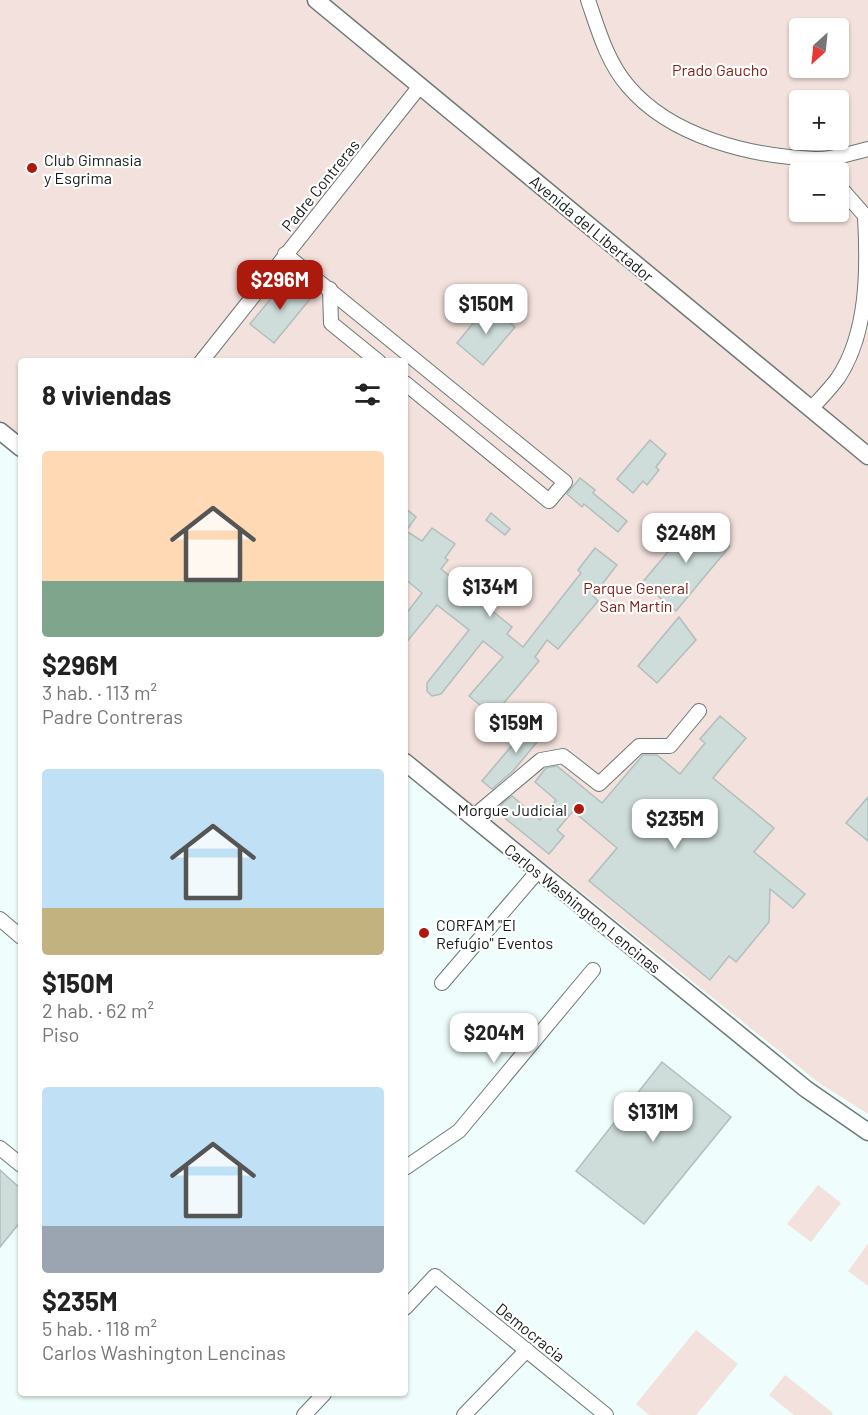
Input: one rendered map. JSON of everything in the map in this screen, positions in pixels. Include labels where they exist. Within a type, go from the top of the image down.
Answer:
[{"type":"main road","name":"Avenida del Libertador","points":[[316,0],[868,456]]},
{"type":"main road","points":[[0,431],[18,446]]},
{"type":"main road","name":"Carlos Washington Lencinas","points":[[408,764],[822,1101],[868,1132]]},
{"type":"main road","name":"Carlos Washington Lencinas","points":[[762,1053],[868,1122]]},
{"type":"street","points":[[588,0],[603,47],[628,86],[670,122],[726,146],[816,159],[868,150]]},
{"type":"street","name":"Padre Contreras","points":[[204,358],[420,86]]},
{"type":"street","points":[[811,409],[840,377],[860,327],[867,268],[867,218],[849,198]]},
{"type":"street","points":[[285,254],[565,482],[549,501],[408,385]]},
{"type":"street","points":[[330,289],[331,323],[373,358]]},
{"type":"street","points":[[473,817],[541,760],[563,756],[599,784],[639,746],[670,746],[699,711]]},
{"type":"street","points":[[442,983],[538,871]]},
{"type":"street","points":[[0,919],[18,934]]},
{"type":"street","points":[[408,1166],[459,1131],[593,970]]},
{"type":"street","points":[[0,1148],[18,1163]]},
{"type":"street","name":"Democracia","points":[[408,1305],[435,1276],[606,1415]]},
{"type":"street","points":[[464,1415],[527,1350]]},
{"type":"street","points":[[304,1415],[322,1396]]},
{"type":"green space","name":"Parque General San Martín","points":[[0,0],[868,0],[868,1114],[819,1083],[408,753],[408,358],[18,358],[18,439],[0,424]]},
{"type":"green space","points":[[818,1185],[841,1203],[811,1242],[787,1224]]},
{"type":"green space","points":[[868,1244],[868,1286],[848,1271]]},
{"type":"green space","points":[[696,1330],[738,1364],[696,1415],[649,1415],[636,1404]]},
{"type":"green space","points":[[785,1375],[833,1413],[832,1415],[794,1415],[769,1395]]},
{"type":"building","points":[[286,280],[310,299],[274,343],[250,324]]},
{"type":"building","points":[[488,305],[515,327],[483,365],[457,343]]},
{"type":"building","points":[[650,440],[666,454],[656,467],[659,470],[647,485],[643,481],[633,493],[617,479]]},
{"type":"building","points":[[580,478],[595,490],[593,493],[627,521],[618,532],[584,504],[582,507],[567,494]]},
{"type":"building","points":[[408,510],[416,517],[408,528]]},
{"type":"building","points":[[491,513],[510,529],[505,535],[486,520]]},
{"type":"building","points":[[696,518],[730,546],[676,611],[642,583]]},
{"type":"building","points":[[432,528],[455,544],[445,558],[448,560],[441,569],[512,627],[507,634],[523,647],[581,573],[578,570],[595,548],[617,565],[593,596],[598,601],[558,649],[547,640],[535,657],[539,661],[493,716],[469,696],[503,657],[483,641],[441,694],[432,696],[427,691],[427,683],[469,630],[437,605],[408,640],[408,611],[422,593],[408,581],[408,532],[422,541]]},
{"type":"building","points":[[679,617],[696,640],[657,683],[638,666]]},
{"type":"building","points":[[720,716],[746,738],[713,778],[774,828],[754,852],[805,894],[793,908],[770,889],[769,922],[736,962],[729,956],[710,980],[589,881],[617,848],[573,811],[557,830],[564,836],[549,854],[495,810],[512,796],[540,820],[556,800],[535,782],[546,768],[557,766],[602,803],[643,755],[657,755],[680,774],[705,743],[700,739]]},
{"type":"building","points":[[535,718],[548,729],[513,771],[492,789],[482,781]]},
{"type":"building","points":[[868,797],[868,841],[846,823]]},
{"type":"building","points":[[662,1062],[731,1117],[644,1224],[576,1171]]},
{"type":"building","points":[[0,1170],[18,1186],[18,1225],[0,1247]]},
{"type":"place","name":"Club Gimnasia y Esgrima","points":[[32,168]]},
{"type":"place","name":"Morgue Judicial","points":[[579,809]]},
{"type":"place","name":"CORFAM \"El Refugio\" Eventos","points":[[424,933]]},
{"type":"park label","name":"Prado Gaucho","points":[[720,69]]}]
